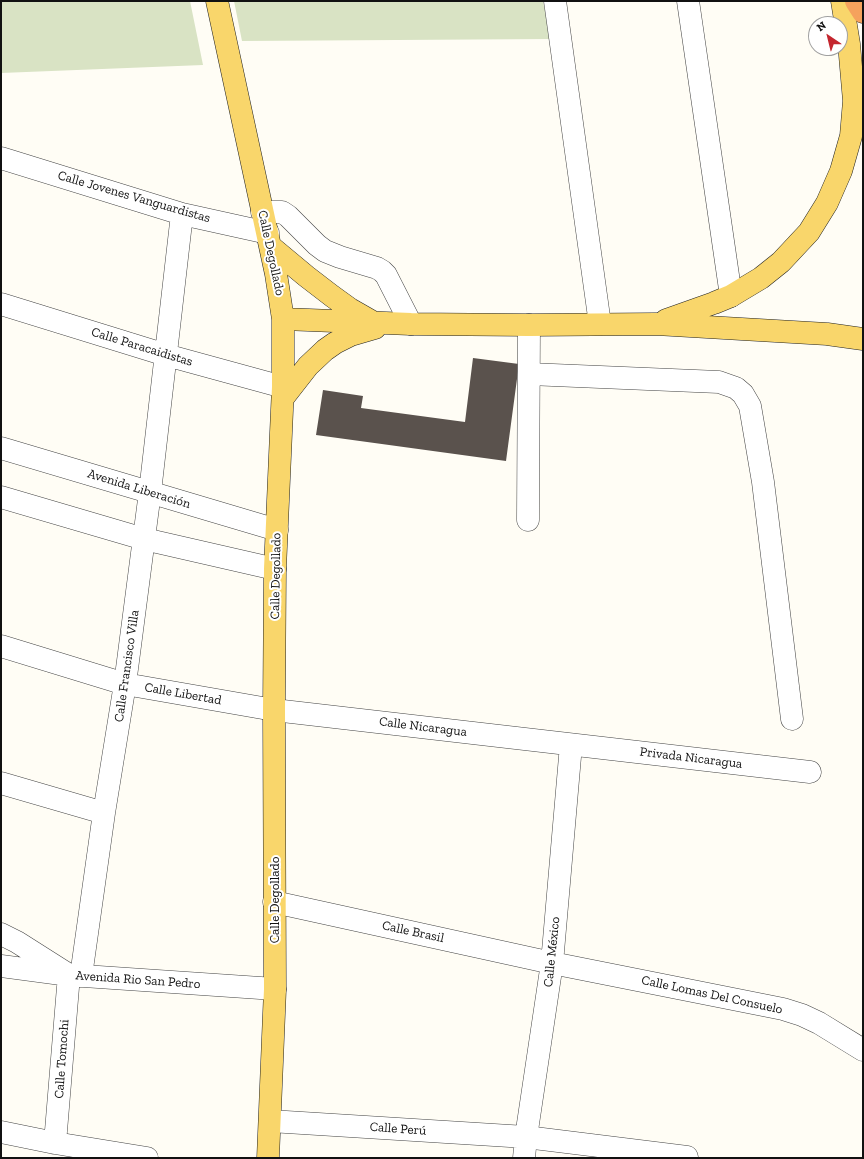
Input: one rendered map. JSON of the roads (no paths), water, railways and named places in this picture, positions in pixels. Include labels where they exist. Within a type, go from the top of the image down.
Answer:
[{"type":"highway","points":[[856,1],[863,12]]},
{"type":"main road","name":"Calle Degollado","points":[[217,1],[269,240],[283,319],[283,392],[275,569],[275,989],[268,1158]]},
{"type":"main road","points":[[656,324],[731,296],[761,278],[781,262],[809,232],[827,203],[841,171],[851,136],[854,101],[849,44],[842,1]]},
{"type":"main road","points":[[269,240],[306,276],[350,309],[392,323]]},
{"type":"main road","points":[[283,319],[392,323],[529,325],[656,324],[827,334],[863,339]]},
{"type":"main road","points":[[283,392],[308,366],[335,343],[351,335],[392,323]]},
{"type":"street","points":[[555,1],[600,324]]},
{"type":"street","points":[[688,1],[731,296]]},
{"type":"street","name":"Calle Jovenes Vanguardistas","points":[[1,158],[269,240]]},
{"type":"street","points":[[262,212],[282,212],[325,251],[382,271],[386,275],[392,323]]},
{"type":"street","name":"Calle Francisco Villa","points":[[75,976],[125,684],[150,492],[182,214]]},
{"type":"street","name":"Calle Paracaidistas","points":[[1,304],[283,392]]},
{"type":"street","points":[[528,520],[529,325]]},
{"type":"street","points":[[529,374],[719,382],[736,388],[743,394],[750,406],[763,482],[792,719]]},
{"type":"street","name":"Avenida Liberación","points":[[1,448],[276,530]]},
{"type":"street","points":[[1,497],[144,539],[275,569]]},
{"type":"street","name":"Calle Libertad","points":[[1,646],[125,684],[274,710]]},
{"type":"street","name":"Calle Nicaragua","points":[[274,710],[572,745]]},
{"type":"street","name":"Privada Nicaragua","points":[[572,745],[810,772]]},
{"type":"street","name":"Calle México","points":[[525,1148],[552,963],[572,745]]},
{"type":"street","points":[[1,783],[104,813]]},
{"type":"street","name":"Calle Brasil","points":[[274,902],[552,963]]},
{"type":"street","points":[[1,934],[18,942],[75,976]]},
{"type":"street","name":"Calle Lomas Del Consuelo","points":[[552,963],[783,1009],[802,1015],[819,1023],[863,1050]]},
{"type":"street","name":"Avenida Rio San Pedro","points":[[1,966],[75,976],[275,989]]},
{"type":"street","name":"Calle Tomochi","points":[[55,1143],[75,976]]},
{"type":"street","name":"Calle Perú","points":[[270,1121],[525,1148],[687,1157]]},
{"type":"street","points":[[1,1132],[55,1143],[147,1158]]}]
